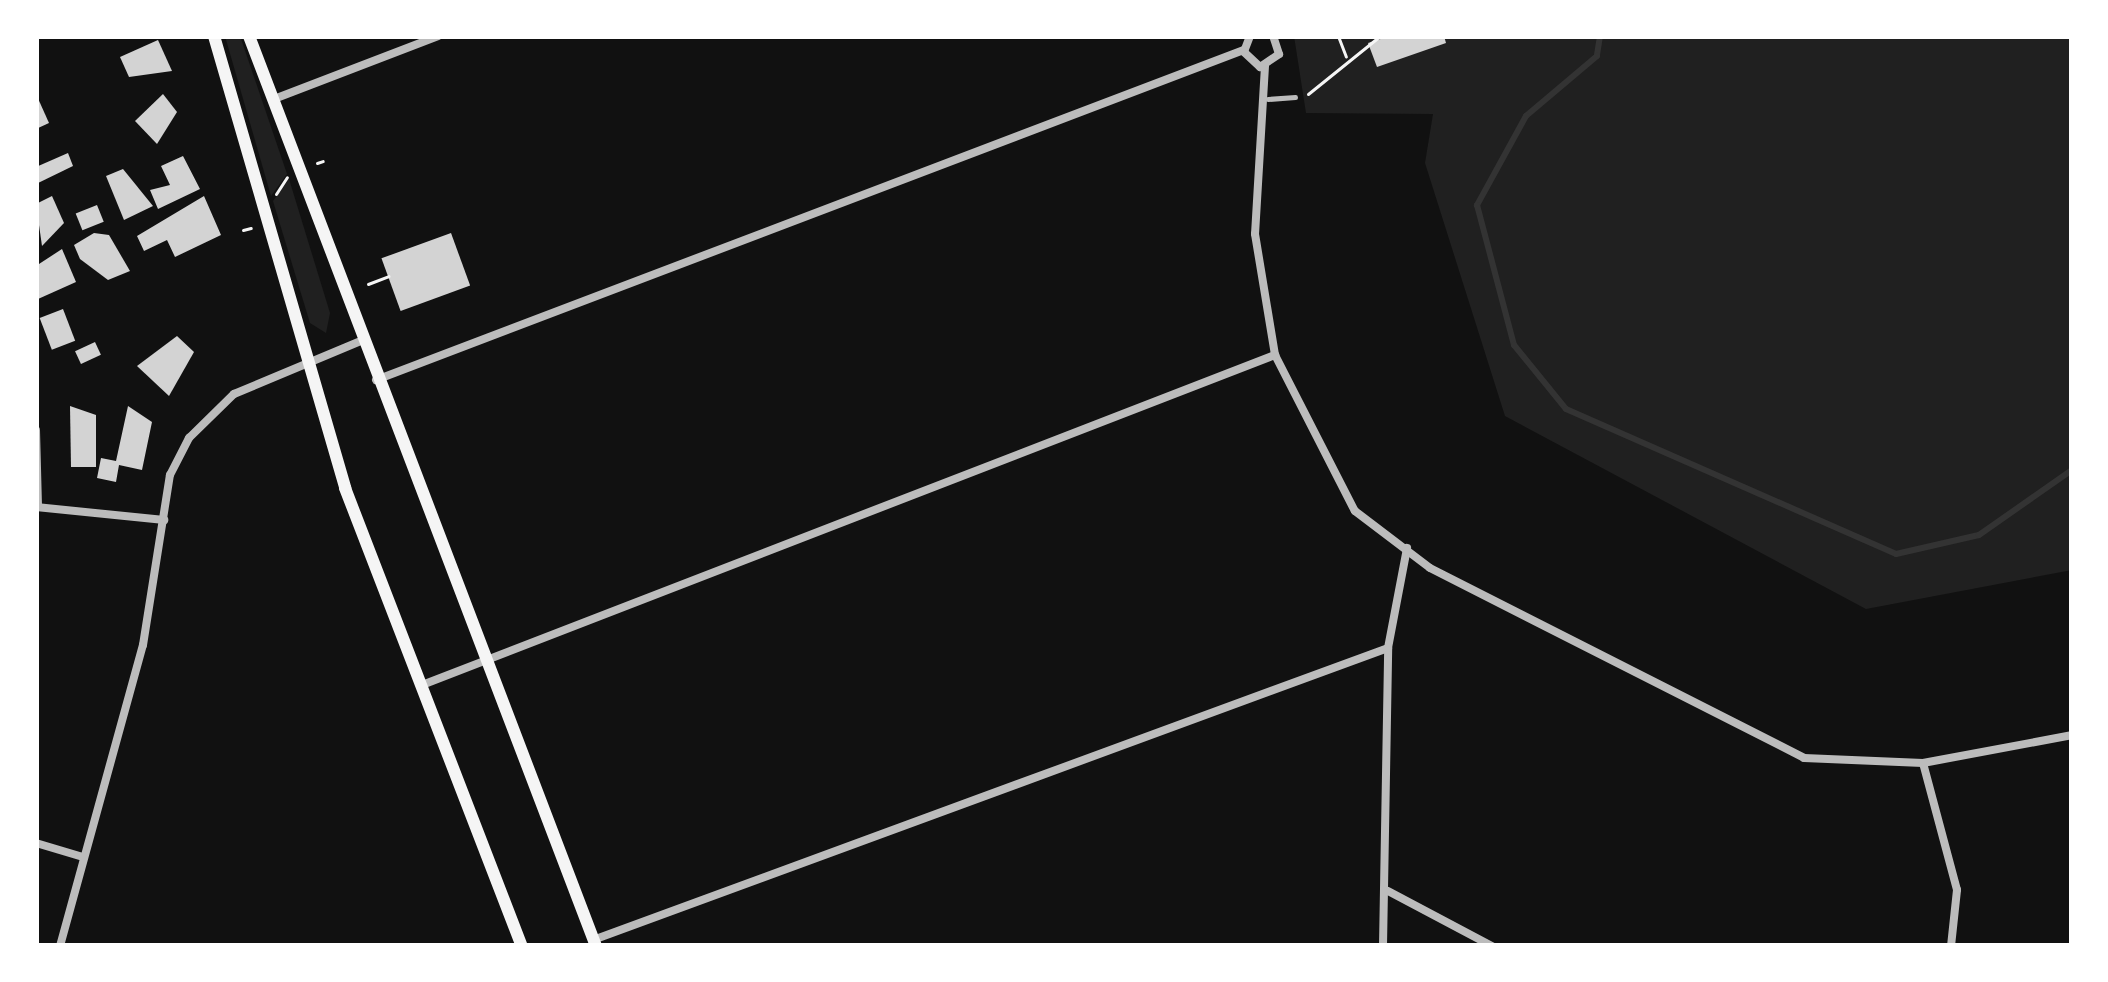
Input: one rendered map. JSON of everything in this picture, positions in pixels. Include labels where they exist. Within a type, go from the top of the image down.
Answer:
[{"type":"main road","points":[[214,36],[305,363],[421,686],[522,946]]},
{"type":"main road","points":[[249,36],[375,380],[594,943]]},
{"type":"street","points":[[274,99],[438,36]]},
{"type":"street","points":[[375,380],[1244,50],[1250,36]]},
{"type":"street","points":[[1265,66],[1279,55],[1273,36]]},
{"type":"street","points":[[1244,50],[1265,66],[1268,99],[1255,234],[1275,355],[1355,511],[1407,547],[1804,758],[1923,763],[2072,735]]},
{"type":"street","points":[[60,946],[164,520],[170,475],[209,413],[305,363],[361,341]]},
{"type":"street","points":[[421,686],[1275,355]]},
{"type":"street","points":[[36,430],[37,507],[164,520]]},
{"type":"street","points":[[1383,946],[1388,891],[1388,648],[1407,547]]},
{"type":"street","points":[[594,943],[1388,648]]},
{"type":"street","points":[[1923,763],[1957,890],[1951,946]]},
{"type":"street","points":[[36,843],[83,857]]},
{"type":"street","points":[[1388,891],[1492,946]]},
{"type":"lane","points":[[1268,99],[1295,97]]},
{"type":"path","points":[[1338,36],[1347,59]]},
{"type":"path","points":[[1295,97],[1380,36]]},
{"type":"path","points":[[271,200],[288,176]]},
{"type":"path","points":[[243,230],[251,228]]},
{"type":"path","points":[[368,284],[389,276]]},
{"type":"shaded area","points":[[225,36],[240,36],[287,174],[271,196]]},
{"type":"shaded area","points":[[1294,36],[2072,36],[2072,570],[1866,609],[1505,416],[1425,163],[1433,114],[1306,113]]},
{"type":"shaded area","points":[[289,179],[330,313],[326,333],[310,323],[273,201]]},
{"type":"building","points":[[1390,36],[1444,36],[1446,43],[1377,67],[1368,43]]},
{"type":"building","points":[[158,40],[172,71],[129,77],[120,57]]},
{"type":"building","points":[[36,94],[49,123],[36,129]]},
{"type":"building","points":[[163,94],[177,112],[157,144],[135,121]]},
{"type":"building","points":[[68,153],[73,166],[36,184],[36,167]]},
{"type":"building","points":[[183,156],[200,189],[158,209],[150,190],[170,185],[161,166]]},
{"type":"building","points":[[123,169],[153,206],[124,220],[106,176]]},
{"type":"building","points":[[52,196],[64,223],[42,246],[36,204]]},
{"type":"building","points":[[204,196],[221,235],[175,257],[167,240],[144,251],[137,236]]},
{"type":"building","points":[[97,205],[104,222],[82,230],[76,214]]},
{"type":"building","points":[[94,233],[109,235],[130,271],[108,280],[80,259],[74,245]]},
{"type":"building","points":[[451,233],[470,286],[401,311],[381,258]]},
{"type":"building","points":[[62,249],[76,282],[38,299],[39,264]]},
{"type":"building","points":[[63,309],[75,341],[52,350],[40,318]]},
{"type":"building","points":[[177,336],[194,352],[169,396],[137,366]]},
{"type":"building","points":[[95,342],[101,355],[81,364],[75,351]]},
{"type":"building","points":[[70,406],[96,415],[96,467],[71,467]]},
{"type":"building","points":[[128,406],[152,422],[142,470],[119,465],[116,482],[97,478],[101,458],[116,461]]},
{"type":"waterway","points":[[1600,36],[1597,56],[1526,116],[1477,205],[1514,345],[1566,409],[1896,554],[1979,535],[2072,470]]}]
